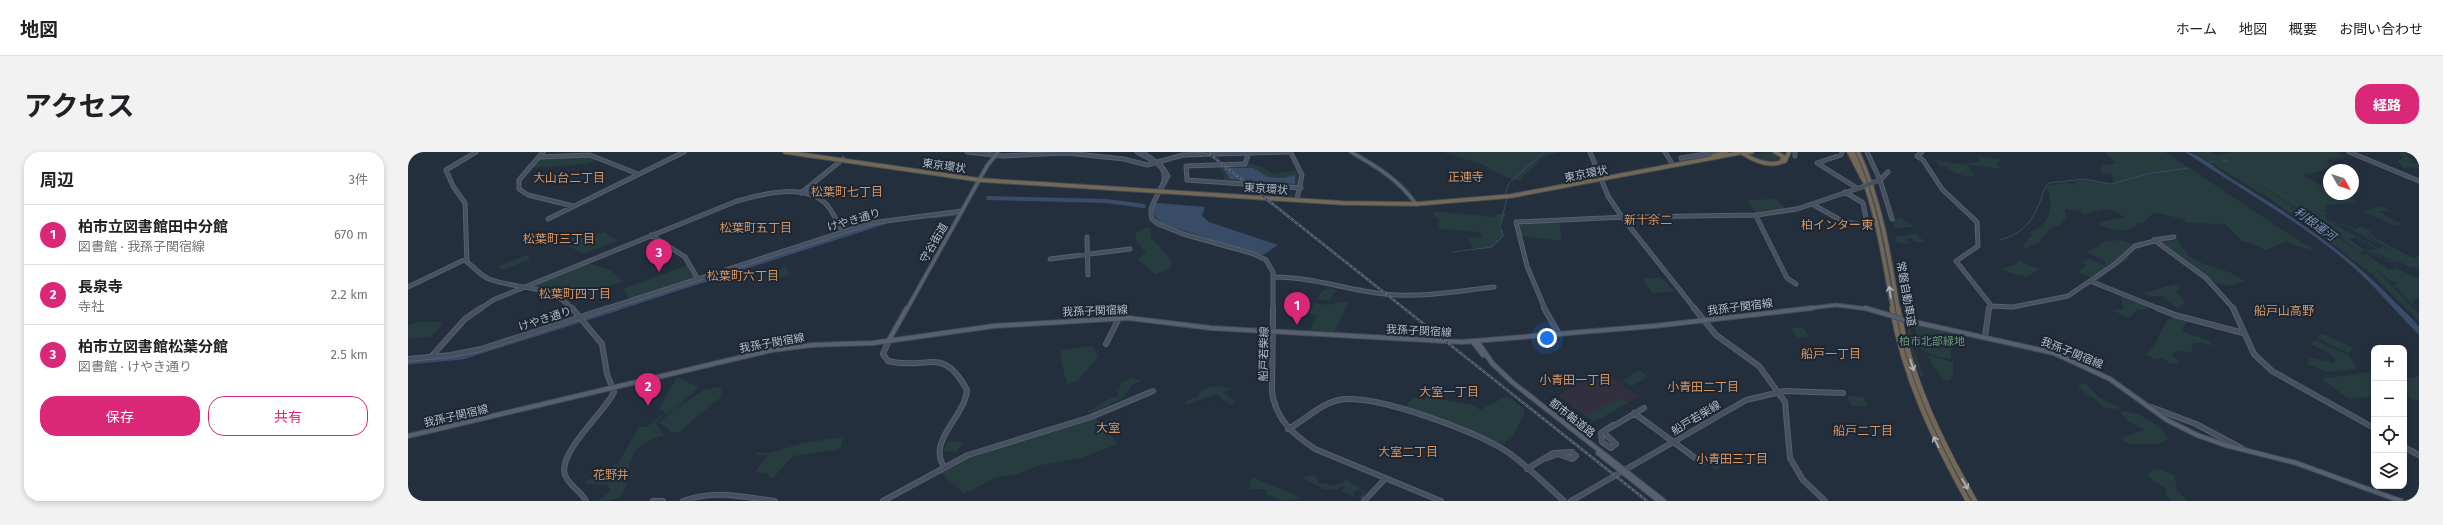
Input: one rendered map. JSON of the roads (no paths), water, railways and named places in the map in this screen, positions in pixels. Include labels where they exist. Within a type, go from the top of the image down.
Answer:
[{"type":"highway","name":"東京環状","points":[[786,152],[980,179],[1343,203],[1416,203],[1511,196],[1601,180],[1735,153]]},
{"type":"highway","name":"東京環状","points":[[795,152],[842,160]]},
{"type":"highway","points":[[1699,160],[1726,152]]},
{"type":"highway","points":[[1735,153],[1752,152]]},
{"type":"highway","points":[[1744,153],[1766,162],[1783,160],[1783,156],[1775,152]]},
{"type":"highway","points":[[1744,153],[1760,162],[1775,164],[1786,161],[1789,152]]},
{"type":"highway","points":[[1849,152],[1872,195]]},
{"type":"highway","name":"常磐自動車道","points":[[1853,152],[1872,195],[1883,242],[1891,300],[1903,357],[1929,426],[1968,501]]},
{"type":"highway","name":"常磐自動車道","points":[[1858,152],[1872,182],[1882,212],[1902,327],[1918,383],[1943,444],[1975,501]]},
{"type":"highway","name":"東京環状","points":[[1601,180],[1683,162],[1735,153],[1744,153]]},
{"type":"highway","name":"東京環状","points":[[1160,191],[1355,202],[1416,203]]},
{"type":"main road","name":"守谷街道","points":[[889,340],[980,179],[999,152]]},
{"type":"main road","points":[[1351,152],[1385,173],[1405,189],[1416,203]]},
{"type":"main road","points":[[1355,152],[1378,165],[1385,173]]},
{"type":"main road","name":"我孫子関宿線","points":[[408,436],[614,389],[772,350],[812,345],[889,340],[994,326],[1119,318],[1161,320],[1203,327],[1273,332],[1475,341],[1704,320],[1840,305],[1866,308],[1905,320],[1985,338],[2035,347],[2069,360],[2119,384],[2170,422],[2197,436],[2246,451],[2302,465],[2401,501]]},
{"type":"main road","name":"都市軸道路","points":[[1475,341],[1507,381],[1664,501]]},
{"type":"main road","name":"都市軸道路","points":[[1624,471],[1659,501]]},
{"type":"street","points":[[476,152],[446,170],[453,186],[465,203],[466,259],[485,278],[558,295],[582,318],[602,344],[607,374],[614,389],[599,414],[575,441],[564,472],[566,479],[580,491],[586,501]]},
{"type":"street","points":[[543,152],[519,180],[519,189],[528,195],[573,206]]},
{"type":"street","points":[[548,219],[684,152]]},
{"type":"street","points":[[967,152],[996,155],[1067,153],[1124,159],[1147,165],[1167,160],[1213,154],[1296,152]]},
{"type":"street","points":[[1137,152],[1164,167],[1168,176],[1149,211],[1151,218],[1158,225],[1258,256],[1272,267],[1274,277],[1302,277],[1394,295],[1494,286]]},
{"type":"street","points":[[1141,152],[1157,163]]},
{"type":"street","points":[[1289,152],[1303,173],[1301,188],[1297,199]]},
{"type":"street","points":[[1590,152],[1608,196],[1622,217],[1723,342],[1759,366],[1778,392],[1787,407],[1787,439],[1794,467],[1803,480],[1825,501]]},
{"type":"street","points":[[1665,152],[1673,164]]},
{"type":"street","points":[[1683,162],[1681,158],[1683,157],[1696,158],[1718,152]]},
{"type":"street","points":[[1842,152],[1841,155],[1817,163],[1857,188]]},
{"type":"street","points":[[1867,152],[1878,175],[1892,219]]},
{"type":"street","points":[[1922,152],[1917,156],[1923,160],[1942,189],[1977,222],[1978,246],[1973,251],[1958,258],[1956,262],[1991,306],[2013,307],[2064,297],[2115,264],[2135,246],[2155,241],[2154,240],[2174,237]]},
{"type":"street","points":[[2349,152],[2386,170],[2419,181]]},
{"type":"street","points":[[1249,153],[1246,163],[1244,164],[1186,166],[1187,180],[1301,188]]},
{"type":"street","points":[[539,157],[590,155],[638,174]]},
{"type":"street","points":[[801,193],[842,160]]},
{"type":"street","points":[[1559,334],[1542,306],[1520,249],[1516,222],[1622,217],[1756,216],[1797,210],[1879,180],[1888,172]]},
{"type":"street","points":[[1878,175],[1884,176]]},
{"type":"street","points":[[1812,204],[1844,221],[1868,226],[1863,203],[1845,192]]},
{"type":"street","points":[[430,357],[474,312],[493,300],[745,198],[772,193],[801,193],[815,197],[825,203],[843,232]]},
{"type":"street","name":"けやき通り","points":[[408,359],[474,351],[582,318],[843,232],[886,220],[962,211]]},
{"type":"street","points":[[1756,216],[1787,278],[1796,284]]},
{"type":"street","points":[[651,235],[685,257],[698,279]]},
{"type":"street","points":[[1087,237],[1088,275]]},
{"type":"street","points":[[2155,241],[2219,290],[2239,318],[2243,333],[2253,353],[2283,379],[2351,412],[2371,426]]},
{"type":"street","points":[[1050,259],[1130,249]]},
{"type":"street","points":[[408,287],[466,259]]},
{"type":"street","name":"船戸若柴線","points":[[1274,277],[1273,398],[1278,414],[1288,429],[1315,449],[1441,501]]},
{"type":"street","points":[[2090,281],[2175,315],[2243,333]]},
{"type":"street","points":[[1985,338],[1991,306]]},
{"type":"street","points":[[1106,344],[1119,318]]},
{"type":"street","points":[[889,340],[883,354],[888,361],[902,363],[932,360],[944,362],[950,366],[967,390],[964,404],[938,449],[938,460],[944,467]]},
{"type":"street","points":[[883,501],[944,467],[976,452],[1095,415],[1152,391]]},
{"type":"street","name":"船戸若柴線","points":[[1571,501],[1740,403],[1778,392],[1843,393]]},
{"type":"street","points":[[1288,429],[1327,404],[1346,398],[1362,399],[1441,423],[1482,438],[1500,447],[1564,501]]},
{"type":"street","points":[[2150,407],[2196,424],[2246,451]]},
{"type":"street","points":[[1613,425],[1605,432],[1607,436],[1615,442],[1615,446],[1608,447],[1602,442],[1602,431],[1644,408]]},
{"type":"street","points":[[1634,413],[1702,463]]},
{"type":"street","points":[[1601,437],[1607,436]]},
{"type":"street","points":[[2407,449],[2419,455]]},
{"type":"street","points":[[1527,469],[1547,458],[1558,454],[1567,454]]},
{"type":"street","points":[[1364,501],[1385,478]]},
{"type":"street","points":[[683,501],[699,494],[711,492],[775,501]]},
{"type":"street","points":[[653,501],[662,501]]},
{"type":"water","points":[[2185,152],[2196,155],[2274,205],[2335,248],[2372,280],[2412,319],[2419,327],[2419,335],[2370,283],[2353,267],[2313,235]]},
{"type":"water","points":[[2212,152],[2230,163],[2222,161],[2224,160]]},
{"type":"water","points":[[2234,165],[2305,209],[2359,247],[2419,275],[2358,247],[2312,214]]},
{"type":"water","points":[[1223,168],[1253,168],[1268,177],[1284,178],[1295,175],[1295,184],[1230,179]]},
{"type":"water","points":[[1157,203],[1205,207],[1202,216],[1209,222],[1278,245],[1263,255],[1168,226],[1160,222],[1154,215],[1154,205]]},
{"type":"waterway","points":[[1505,194],[1510,182],[1544,152]]},
{"type":"waterway","name":"利根運河","points":[[2208,163],[2213,162]]},
{"type":"waterway","points":[[1999,240],[2014,235],[2026,226],[2038,207],[2045,188],[2049,183],[2084,179],[2111,184],[2151,173],[2189,168]]},
{"type":"waterway","points":[[988,198],[1107,201],[1144,206]]},
{"type":"waterway","points":[[1500,227],[1507,198]]},
{"type":"waterway","points":[[934,216],[959,213]]},
{"type":"waterway","points":[[615,309],[885,222]]},
{"type":"waterway","points":[[1453,252],[1492,247],[1503,236],[1501,229]]},
{"type":"waterway","points":[[408,362],[462,357],[618,308]]},
{"type":"railway","points":[[1207,152],[1647,501]]},
{"type":"place","name":"柏市立図書館松葉分館","points":[[659,272]]},
{"type":"place","name":"柏市立図書館田中分館","points":[[1297,325]]},
{"type":"place","name":"長泉寺","points":[[648,406]]},
{"type":"district","name":"正連寺","points":[[1466,177]]},
{"type":"district","name":"大山台二丁目","points":[[569,178]]},
{"type":"district","name":"松葉町七丁目","points":[[847,192]]},
{"type":"district","name":"新十余二","points":[[1648,220]]},
{"type":"district","name":"柏インター東","points":[[1837,225]]},
{"type":"district","name":"松葉町五丁目","points":[[756,228]]},
{"type":"district","name":"松葉町三丁目","points":[[559,239]]},
{"type":"district","name":"松葉町六丁目","points":[[743,276]]},
{"type":"district","name":"松葉町四丁目","points":[[575,294]]},
{"type":"district","name":"船戸山高野","points":[[2284,311]]},
{"type":"district","name":"船戸一丁目","points":[[1831,354]]},
{"type":"district","name":"小青田一丁目","points":[[1575,380]]},
{"type":"district","name":"小青田二丁目","points":[[1703,387]]},
{"type":"district","name":"大室一丁目","points":[[1449,392]]},
{"type":"district","name":"大室","points":[[1108,428]]},
{"type":"district","name":"船戸二丁目","points":[[1863,431]]},
{"type":"district","name":"大室二丁目","points":[[1408,452]]},
{"type":"district","name":"小青田三丁目","points":[[1732,459]]},
{"type":"district","name":"花野井","points":[[611,475]]},
{"type":"park label","name":"柏市北部緑地","points":[[1932,341]]}]
